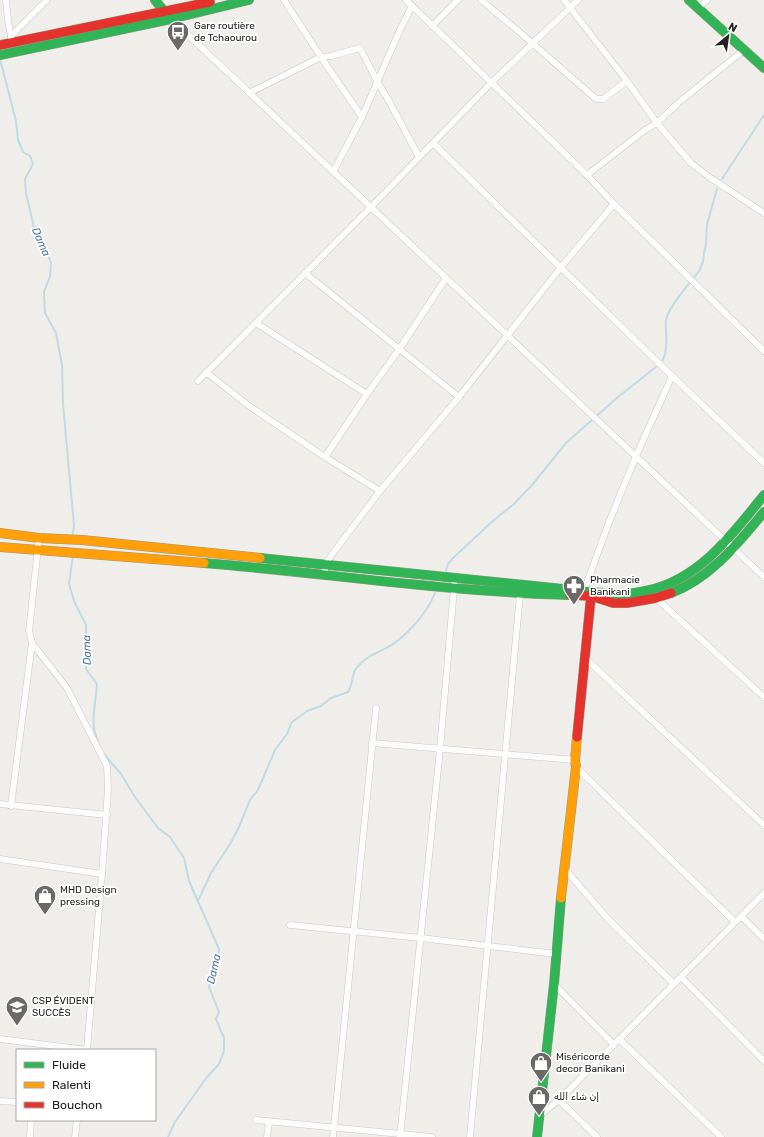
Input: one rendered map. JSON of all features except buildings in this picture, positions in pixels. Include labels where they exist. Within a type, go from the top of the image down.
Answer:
[{"type":"street","points":[[6,0],[8,42]]},
{"type":"street","points":[[8,42],[47,0]]},
{"type":"street","points":[[155,0],[163,12],[764,577]]},
{"type":"street","points":[[8,42],[220,0]]},
{"type":"street","points":[[0,55],[171,19],[249,0]]},
{"type":"street","points":[[284,0],[362,117]]},
{"type":"street","points":[[406,0],[587,175],[614,204],[695,283],[763,347]]},
{"type":"street","points":[[432,26],[458,0]]},
{"type":"street","points":[[481,0],[533,43],[595,98],[599,100],[603,99],[627,81]]},
{"type":"street","points":[[564,0],[658,123],[692,163],[764,213]]},
{"type":"street","points":[[198,381],[491,83],[578,0]]},
{"type":"street","points":[[688,0],[764,68]]},
{"type":"street","points":[[698,9],[707,0]]},
{"type":"street","points":[[333,172],[362,117],[412,6]]},
{"type":"street","points":[[249,93],[321,57],[331,56],[360,48],[418,157]]},
{"type":"street","points":[[587,175],[645,130],[658,123],[678,103],[744,50]]},
{"type":"street","points":[[433,143],[672,376],[764,463]]},
{"type":"street","points":[[325,574],[325,564],[380,491],[459,397],[561,267],[614,204]]},
{"type":"street","points":[[305,273],[459,397]]},
{"type":"street","points":[[325,457],[446,278]]},
{"type":"street","points":[[256,323],[367,394]]},
{"type":"street","points":[[206,372],[249,406],[325,457],[380,491]]},
{"type":"street","points":[[537,1137],[554,984],[590,593],[609,522],[636,456],[672,376]]},
{"type":"street","points":[[0,547],[325,574],[520,594],[628,594],[651,590],[667,585],[680,579],[700,566],[726,541],[764,495]]},
{"type":"street","points":[[0,534],[82,540],[455,577],[590,593],[613,604],[656,598],[681,589],[701,577],[734,548],[764,512]]},
{"type":"street","points":[[11,806],[32,643],[30,622],[39,538]]},
{"type":"street","points":[[400,1136],[440,749],[455,577]]},
{"type":"street","points":[[470,1137],[520,594]]},
{"type":"street","points":[[656,598],[764,697]]},
{"type":"street","points":[[32,643],[67,688],[106,766],[108,789],[87,1049]]},
{"type":"street","points":[[585,658],[764,825]]},
{"type":"street","points":[[333,1137],[376,708]]},
{"type":"street","points":[[372,743],[506,754],[575,763],[735,922]]},
{"type":"street","points":[[0,804],[106,815]]},
{"type":"street","points":[[0,859],[102,874]]},
{"type":"street","points":[[564,868],[608,919],[674,984]]},
{"type":"street","points":[[539,1116],[559,1100],[764,892]]},
{"type":"street","points":[[741,916],[764,940]]},
{"type":"street","points":[[290,925],[421,938],[556,954]]},
{"type":"street","points":[[681,977],[764,1061]]},
{"type":"street","points":[[554,984],[614,1045]]},
{"type":"street","points":[[0,1039],[79,1049]]},
{"type":"street","points":[[619,1039],[721,1137]]},
{"type":"street","points":[[559,1100],[597,1137]]},
{"type":"street","points":[[0,1101],[16,1102]]},
{"type":"street","points":[[256,1120],[400,1136],[432,1137]]},
{"type":"street","points":[[30,1137],[31,1121]]},
{"type":"street","points":[[75,1137],[77,1121]]},
{"type":"street","points":[[267,1137],[269,1122]]},
{"type":"waterway","name":"Dama","points":[[0,59],[16,121],[18,140],[23,152],[30,156],[33,164],[25,179],[26,193],[35,232],[45,247],[51,263],[50,276],[44,292],[45,313],[56,333],[62,365],[63,404],[74,526],[72,536]]},
{"type":"waterway","points":[[722,179],[764,115]]},
{"type":"waterway","points":[[663,360],[666,350],[666,320],[671,308],[699,271],[703,262],[706,245],[707,224],[717,189]]},
{"type":"waterway","points":[[446,571],[448,564],[453,558],[495,519],[513,505],[532,485],[566,443],[618,397],[656,367]]},
{"type":"waterway","name":"Dama","points":[[73,555],[69,584],[74,601],[86,625],[86,669],[97,684],[93,720],[95,734],[98,741]]},
{"type":"waterway","points":[[198,901],[211,873],[239,827],[250,800],[258,790],[275,750],[287,734],[292,722],[307,711],[321,706],[331,698],[348,692],[354,671],[360,664],[369,657],[394,644],[401,638],[421,617],[435,593]]},
{"type":"waterway","name":"Dama","points":[[103,753],[121,774],[135,797],[158,828],[170,837],[184,858],[189,881],[219,949],[218,959],[209,987],[219,1012],[216,1019],[224,1038],[224,1051],[219,1064],[207,1077],[175,1122],[168,1137]]},
{"type":"traffic: fast","points":[[155,0],[168,16]]},
{"type":"traffic: fast","points":[[0,55],[171,19],[249,0]]},
{"type":"traffic: fast","points":[[689,0],[764,68]]},
{"type":"traffic: fast","points":[[260,558],[599,593],[632,593],[664,586],[698,567],[726,540],[764,495]]},
{"type":"traffic: fast","points":[[671,593],[699,578],[711,569],[734,547],[764,512]]},
{"type":"traffic: fast","points":[[204,563],[432,586],[570,595]]},
{"type":"traffic: fast","points":[[537,1137],[554,984],[561,898]]},
{"type":"traffic: slow","points":[[0,533],[39,538],[82,540],[260,558]]},
{"type":"traffic: slow","points":[[0,547],[204,563]]},
{"type":"traffic: slow","points":[[561,898],[576,767],[575,760],[577,737]]},
{"type":"traffic: jam","points":[[0,45],[210,2]]},
{"type":"traffic: jam","points":[[577,737],[591,596],[593,592]]},
{"type":"traffic: jam","points":[[570,595],[591,596],[613,603],[627,603],[656,598],[671,593]]},
{"type":"place","name":"Gare routière de Tchaourou","points":[[178,52]]},
{"type":"place","name":"Pharmacie Banikani","points":[[574,606]]},
{"type":"place","name":"MHD Design pressing","points":[[45,916]]},
{"type":"place","name":"CSP ÉVIDENT SUCCÈS","points":[[17,1026]]},
{"type":"place","name":"Miséricorde decor Banikani","points":[[541,1082]]},
{"type":"place","name":"إن شاء الله","points":[[539,1116]]}]
